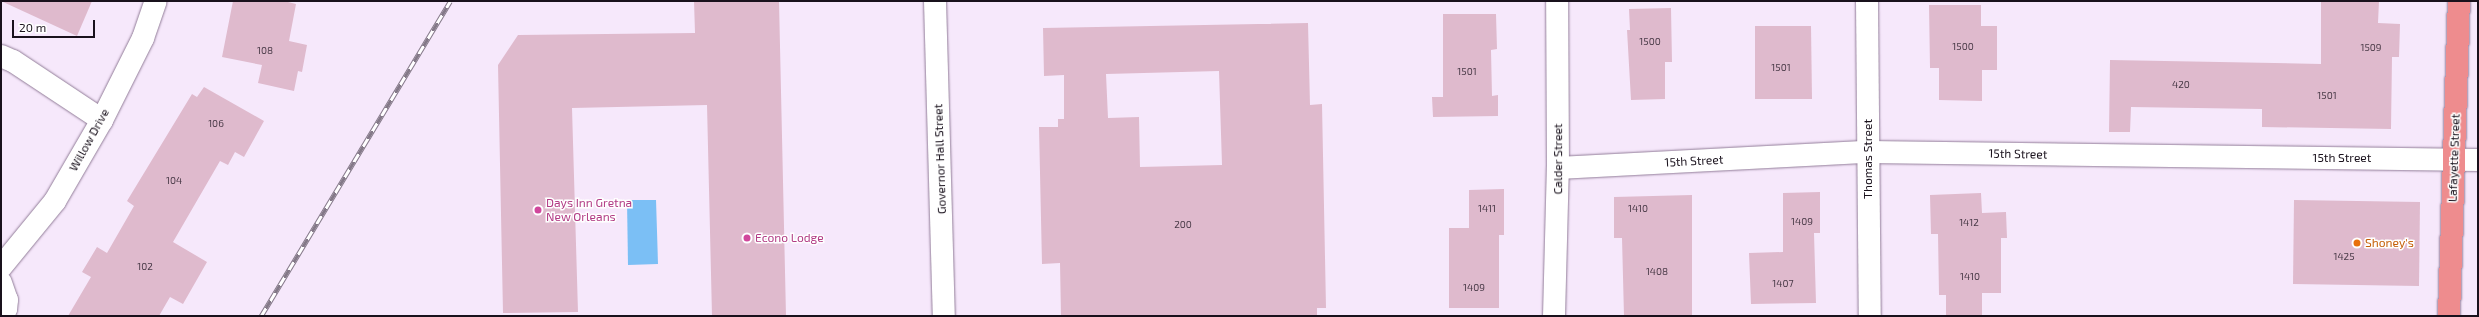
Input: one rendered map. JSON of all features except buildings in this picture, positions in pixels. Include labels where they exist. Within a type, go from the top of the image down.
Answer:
[{"type":"highway","name":"Lafayette Street","points":[[2449,316],[2458,1]]},
{"type":"street","name":"Willow Drive","points":[[1,267],[55,201],[102,120],[143,38],[156,1]]},
{"type":"street","name":"Governor Hall Street","points":[[935,1],[944,316]]},
{"type":"street","name":"Calder Street","points":[[1554,316],[1558,168],[1557,1]]},
{"type":"street","name":"Thomas Street","points":[[1867,1],[1870,316]]},
{"type":"street","points":[[1,56],[13,61],[102,120]]},
{"type":"street","name":"15th Street","points":[[1558,168],[1868,152],[2478,160]]},
{"type":"street","points":[[1,283],[7,300],[2,316]]},
{"type":"water","points":[[627,200],[656,200],[658,264],[628,265]]},
{"type":"railway","points":[[261,316],[450,1]]},
{"type":"place","name":"Days Inn Gretna New Orleans","points":[[538,210]]},
{"type":"place","name":"Econo Lodge","points":[[747,238]]},
{"type":"place","name":"Shoney's","points":[[2357,243]]}]
